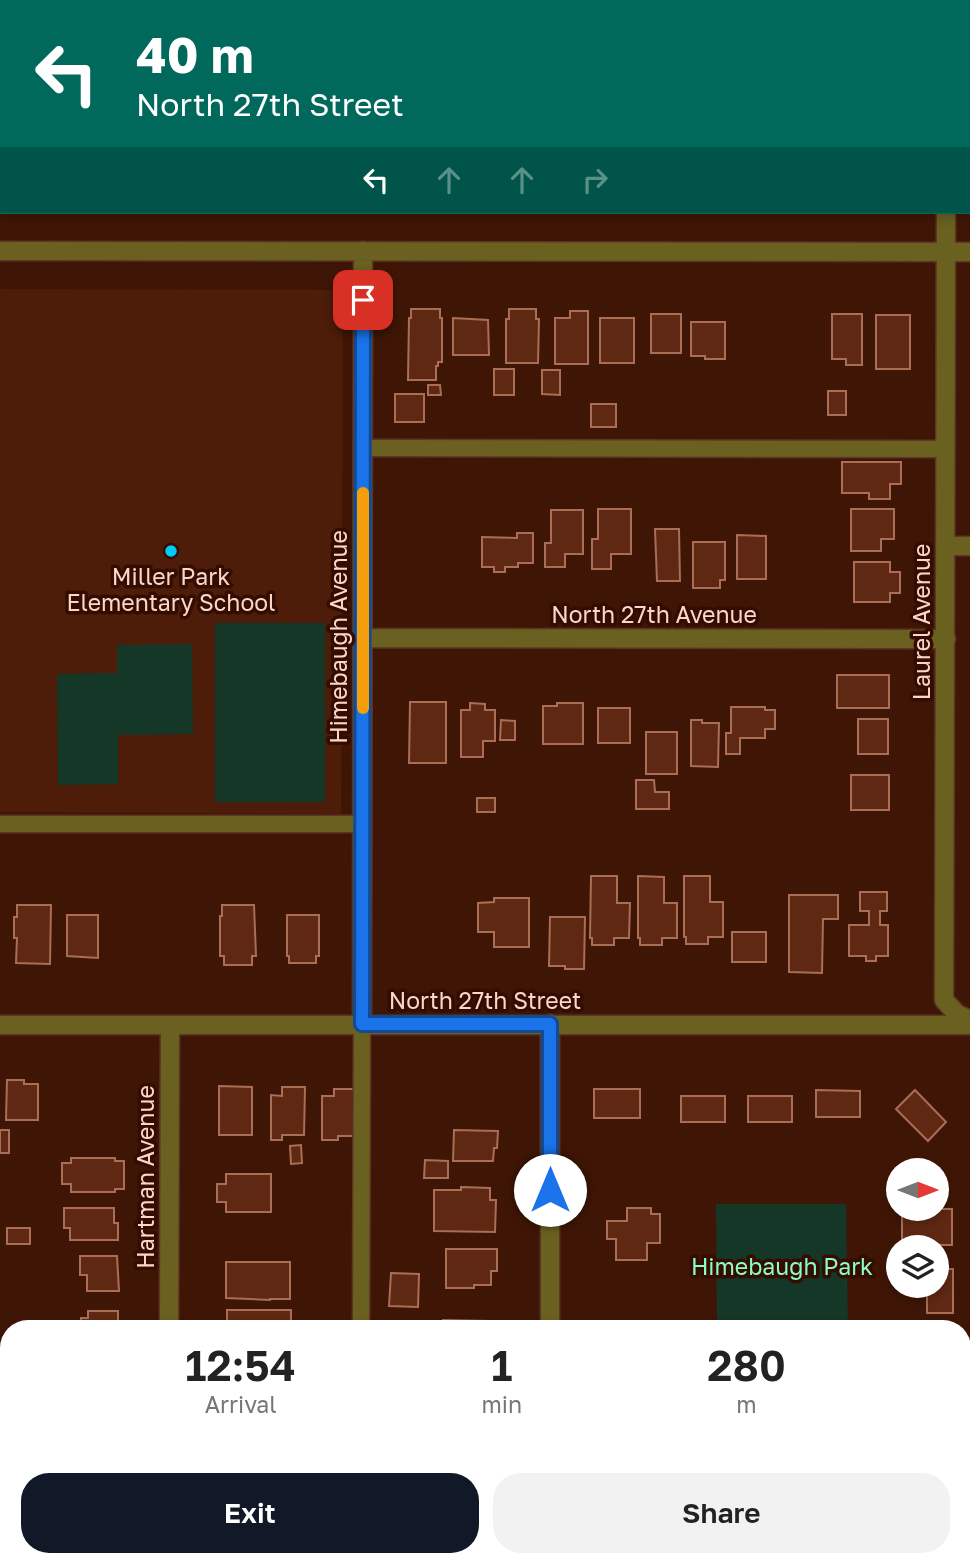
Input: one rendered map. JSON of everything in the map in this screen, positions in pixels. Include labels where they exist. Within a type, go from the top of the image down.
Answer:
[{"type":"street","name":"Laurel Avenue","points":[[946,214],[944,1000],[970,1023]]},
{"type":"street","points":[[0,251],[970,252]]},
{"type":"street","name":"Himebaugh Avenue","points":[[362,1024],[363,251]]},
{"type":"street","points":[[946,546],[970,546]]},
{"type":"street","name":"North 27th Avenue","points":[[363,638],[946,639]]},
{"type":"street","name":"North 27th Street","points":[[0,1025],[970,1023]]},
{"type":"street","points":[[550,1024],[550,1320]]},
{"type":"street","name":"Hartman Avenue","points":[[169,1320],[170,1025]]},
{"type":"lane","points":[[362,449],[946,449]]},
{"type":"lane","points":[[0,824],[362,824]]},
{"type":"lane","points":[[361,1320],[362,1024]]},
{"type":"shaded area","name":"Miller Park Elementary School","points":[[0,289],[343,290],[341,814],[0,812]]},
{"type":"green space","points":[[215,623],[325,623],[325,802],[215,802]]},
{"type":"green space","points":[[192,644],[193,734],[118,735],[118,784],[58,785],[57,674],[117,673],[117,645]]},
{"type":"green space","name":"Himebaugh Park","points":[[716,1204],[846,1204],[848,1320],[717,1320]]},
{"type":"building","points":[[411,309],[440,309],[442,362],[438,362],[436,366],[436,380],[408,380]]},
{"type":"building","points":[[509,309],[536,309],[536,319],[539,319],[538,363],[506,363],[506,319],[509,319]]},
{"type":"building","points":[[570,311],[588,311],[588,364],[555,364],[555,318],[570,318]]},
{"type":"building","points":[[651,314],[681,314],[681,353],[651,353]]},
{"type":"building","points":[[832,314],[862,314],[862,365],[846,365],[846,359],[832,359]]},
{"type":"building","points":[[876,315],[910,315],[910,369],[876,369]]},
{"type":"building","points":[[453,318],[488,320],[489,355],[453,355]]},
{"type":"building","points":[[600,318],[634,318],[634,363],[600,363]]},
{"type":"building","points":[[691,322],[725,322],[725,359],[691,356]]},
{"type":"building","points":[[494,369],[514,369],[514,395],[494,395]]},
{"type":"building","points":[[542,370],[560,370],[560,395],[542,394]]},
{"type":"building","points":[[428,385],[440,385],[441,395],[428,395]]},
{"type":"building","points":[[828,391],[846,391],[846,415],[828,415]]},
{"type":"building","points":[[395,394],[424,394],[424,422],[395,422]]},
{"type":"building","points":[[591,404],[616,404],[616,427],[591,427]]},
{"type":"building","points":[[842,462],[901,462],[901,484],[890,484],[890,499],[869,499],[869,493],[842,493]]},
{"type":"building","points":[[598,509],[631,509],[631,554],[611,554],[611,569],[592,569],[592,539],[598,539]]},
{"type":"building","points":[[851,509],[894,509],[894,539],[881,539],[881,551],[851,551]]},
{"type":"building","points":[[551,510],[583,510],[583,554],[565,554],[565,567],[545,567],[545,543],[551,543]]},
{"type":"building","points":[[655,529],[679,529],[680,581],[657,581]]},
{"type":"building","points":[[517,533],[533,533],[533,563],[518,563],[518,567],[505,567],[505,572],[494,572],[494,567],[482,567],[482,537],[517,538]]},
{"type":"building","points":[[737,535],[766,536],[766,579],[737,579]]},
{"type":"building","points":[[693,542],[725,542],[725,580],[720,580],[720,588],[693,588]]},
{"type":"building","points":[[854,562],[890,562],[890,572],[900,572],[900,593],[890,593],[890,602],[854,602]]},
{"type":"building","points":[[837,675],[889,675],[889,708],[837,708]]},
{"type":"building","points":[[410,702],[446,702],[446,763],[409,763]]},
{"type":"building","points":[[470,703],[485,704],[485,710],[495,710],[495,741],[483,741],[483,757],[461,757],[461,710],[470,710]]},
{"type":"building","points":[[557,703],[583,703],[583,744],[543,744],[543,706],[557,706]]},
{"type":"building","points":[[731,707],[765,707],[765,710],[775,710],[775,729],[765,729],[765,738],[740,738],[740,754],[726,754],[726,733],[731,733]]},
{"type":"building","points":[[598,708],[630,708],[630,743],[598,743]]},
{"type":"building","points":[[858,719],[888,719],[888,754],[858,754]]},
{"type":"building","points":[[501,720],[515,721],[515,740],[500,740]]},
{"type":"building","points":[[691,720],[719,723],[718,767],[691,766]]},
{"type":"building","points":[[646,732],[677,732],[677,774],[646,774]]},
{"type":"building","points":[[851,775],[889,775],[889,810],[851,810]]},
{"type":"building","points":[[636,780],[654,780],[655,792],[669,792],[669,809],[636,809]]},
{"type":"building","points":[[477,798],[495,798],[495,812],[477,812]]},
{"type":"building","points":[[591,876],[617,876],[617,903],[630,903],[629,938],[614,938],[614,945],[592,945]]},
{"type":"building","points":[[638,876],[664,877],[664,903],[677,903],[677,938],[662,938],[662,945],[640,945]]},
{"type":"building","points":[[684,876],[710,876],[710,902],[723,902],[723,937],[708,937],[708,944],[686,944]]},
{"type":"building","points":[[860,892],[887,892],[887,911],[880,911],[880,925],[888,925],[888,956],[876,956],[876,961],[866,961],[866,956],[849,956],[849,925],[869,925],[869,911],[860,911]]},
{"type":"building","points":[[789,895],[838,895],[838,919],[823,919],[822,973],[789,972]]},
{"type":"building","points":[[494,898],[529,898],[529,947],[494,947],[494,932],[478,932],[478,903],[494,902]]},
{"type":"building","points":[[17,905],[51,905],[50,964],[16,963],[14,917],[17,917]]},
{"type":"building","points":[[222,905],[254,905],[256,956],[252,956],[252,965],[224,965],[224,956],[220,956]]},
{"type":"building","points":[[67,915],[98,915],[98,958],[67,956]]},
{"type":"building","points":[[287,915],[319,915],[319,956],[316,956],[316,963],[289,963]]},
{"type":"building","points":[[550,917],[585,917],[584,969],[549,966]]},
{"type":"building","points":[[732,932],[766,932],[766,962],[732,962]]},
{"type":"building","points":[[7,1080],[24,1080],[24,1084],[38,1084],[38,1120],[6,1120]]},
{"type":"building","points":[[219,1086],[252,1087],[252,1135],[219,1135]]},
{"type":"building","points":[[282,1087],[305,1087],[304,1135],[282,1135],[282,1140],[271,1140],[271,1095],[282,1096]]},
{"type":"building","points":[[334,1089],[356,1089],[356,1136],[338,1136],[338,1140],[322,1140],[322,1096],[334,1096]]},
{"type":"building","points":[[594,1089],[640,1089],[640,1118],[594,1118]]},
{"type":"building","points":[[816,1090],[860,1091],[860,1117],[816,1117]]},
{"type":"building","points":[[915,1090],[946,1122],[928,1141],[896,1109]]},
{"type":"building","points":[[681,1096],[725,1096],[725,1122],[681,1122]]},
{"type":"building","points":[[748,1096],[792,1096],[792,1122],[748,1122]]},
{"type":"building","points":[[0,1130],[9,1130],[9,1153],[0,1153]]},
{"type":"building","points":[[454,1130],[498,1131],[493,1161],[453,1161]]},
{"type":"building","points":[[301,1145],[302,1163],[291,1164],[290,1146]]},
{"type":"building","points":[[71,1158],[115,1158],[115,1161],[124,1161],[124,1189],[115,1189],[115,1192],[71,1192],[71,1184],[62,1184],[62,1163],[71,1163]]},
{"type":"building","points":[[425,1160],[448,1161],[448,1178],[424,1178]]},
{"type":"building","points":[[226,1174],[271,1174],[271,1212],[226,1212],[226,1202],[217,1202],[217,1184],[226,1184]]},
{"type":"building","points":[[461,1187],[490,1188],[490,1200],[496,1200],[495,1232],[434,1231],[434,1190],[461,1190]]},
{"type":"building","points":[[64,1208],[114,1208],[114,1223],[118,1223],[118,1240],[70,1240],[70,1228],[64,1228]]},
{"type":"building","points":[[627,1208],[651,1208],[651,1214],[660,1214],[660,1243],[647,1243],[647,1260],[616,1260],[616,1239],[607,1239],[607,1221],[627,1221]]},
{"type":"building","points":[[949,1209],[952,1209],[952,1245],[949,1245],[949,1235],[902,1235],[902,1222],[948,1222]]},
{"type":"building","points":[[7,1228],[30,1228],[30,1244],[7,1244]]},
{"type":"building","points":[[446,1249],[497,1249],[497,1271],[491,1271],[491,1285],[446,1288]]},
{"type":"building","points":[[80,1256],[117,1256],[119,1291],[87,1291],[87,1275],[80,1275]]},
{"type":"building","points":[[226,1262],[290,1262],[290,1299],[226,1298]]},
{"type":"building","points":[[949,1269],[953,1269],[953,1313],[927,1313],[927,1298],[949,1298]]},
{"type":"building","points":[[391,1273],[419,1274],[418,1307],[389,1306]]},
{"type":"building","points":[[227,1310],[291,1310],[291,1320],[227,1320]]},
{"type":"building","points":[[88,1311],[118,1311],[118,1320],[81,1320],[88,1318]]},
{"type":"slow traffic","points":[[363,493],[363,708]]},
{"type":"place","name":"Miller Park Elementary School","points":[[171,551]]},
{"type":"route","points":[[363,300],[362,1024],[550,1024],[550,1190]]}]
